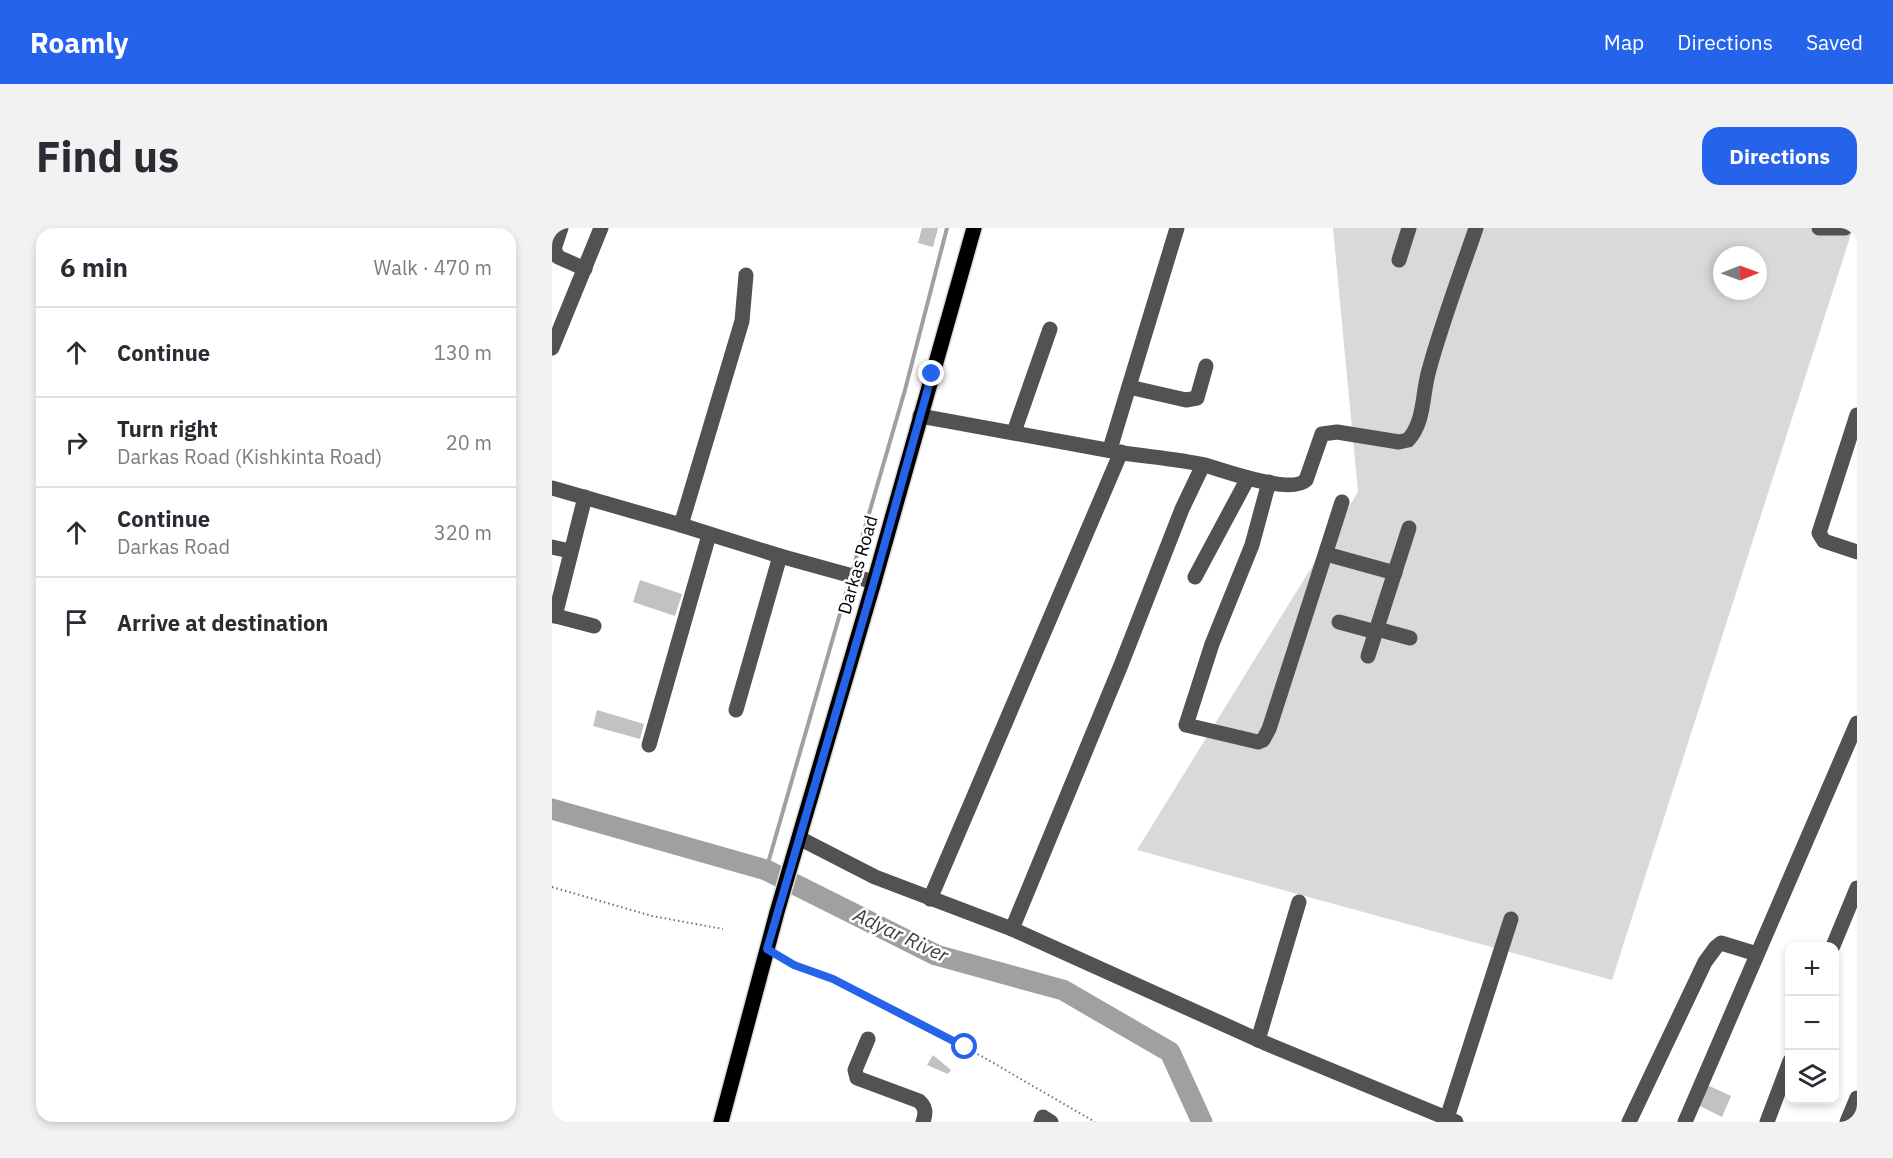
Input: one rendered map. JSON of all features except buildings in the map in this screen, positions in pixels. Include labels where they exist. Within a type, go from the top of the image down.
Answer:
[{"type":"main road","name":"Darkas Road","points":[[721,1122],[799,838],[860,578],[920,416],[974,228]]},
{"type":"street","points":[[561,228],[554,249],[558,256],[585,269]]},
{"type":"street","points":[[552,348],[601,228]]},
{"type":"street","points":[[930,899],[1116,451],[1130,387],[1177,228]]},
{"type":"street","points":[[1399,260],[1409,228]]},
{"type":"street","points":[[920,416],[1203,465],[1248,478],[1291,486],[1301,485],[1306,480],[1322,434],[1337,432],[1399,442],[1408,440],[1414,434],[1422,408],[1428,370],[1476,228]]},
{"type":"street","points":[[1819,228],[1845,228]]},
{"type":"street","points":[[681,525],[742,321],[746,275]]},
{"type":"street","points":[[1014,432],[1050,329]]},
{"type":"street","points":[[1130,387],[1186,400],[1197,398],[1206,366]]},
{"type":"street","points":[[1857,415],[1819,533],[1824,541],[1857,550]]},
{"type":"street","points":[[1012,928],[1121,665],[1174,530],[1203,465]]},
{"type":"street","points":[[1195,577],[1248,478]]},
{"type":"street","points":[[1269,482],[1252,544],[1212,644],[1186,725],[1258,742],[1263,740],[1269,729],[1342,502]]},
{"type":"street","points":[[552,488],[860,578]]},
{"type":"street","points":[[585,497],[553,615],[594,626]]},
{"type":"street","points":[[1368,656],[1409,528]]},
{"type":"street","points":[[649,746],[709,535]]},
{"type":"street","points":[[552,547],[570,551]]},
{"type":"street","points":[[1326,554],[1395,573]]},
{"type":"street","points":[[736,710],[780,556]]},
{"type":"street","points":[[1339,622],[1410,638]]},
{"type":"street","points":[[1685,1122],[1857,723]]},
{"type":"street","points":[[799,838],[876,877],[1012,928],[1258,1040],[1452,1120],[1511,918]]},
{"type":"street","points":[[1835,942],[1857,888]]},
{"type":"street","points":[[1258,1040],[1299,902]]},
{"type":"street","points":[[1629,1122],[1705,962],[1716,947],[1721,943],[1728,944],[1757,954]]},
{"type":"street","points":[[868,1039],[855,1070],[857,1078],[919,1101],[924,1105],[926,1111],[923,1122]]},
{"type":"street","points":[[1767,1122],[1785,1074]]},
{"type":"street","points":[[1847,1122],[1857,1098]]},
{"type":"street","points":[[1041,1122],[1043,1118],[1051,1122]]},
{"type":"path","points":[[552,887],[660,918],[723,929]]},
{"type":"path","points":[[767,949],[794,965],[833,979],[984,1057],[1095,1122]]},
{"type":"shaded area","points":[[1333,228],[1853,228],[1612,980],[1137,850],[1358,492]]},
{"type":"waterway","points":[[852,572],[905,390],[947,228]]},
{"type":"waterway","points":[[766,870],[850,579]]},
{"type":"waterway","name":"Adyar River","points":[[552,809],[766,870],[936,955],[1063,990],[1170,1052],[1202,1122]]},
{"type":"route","points":[[932,374],[767,949],[794,965],[833,979],[965,1047]]}]
